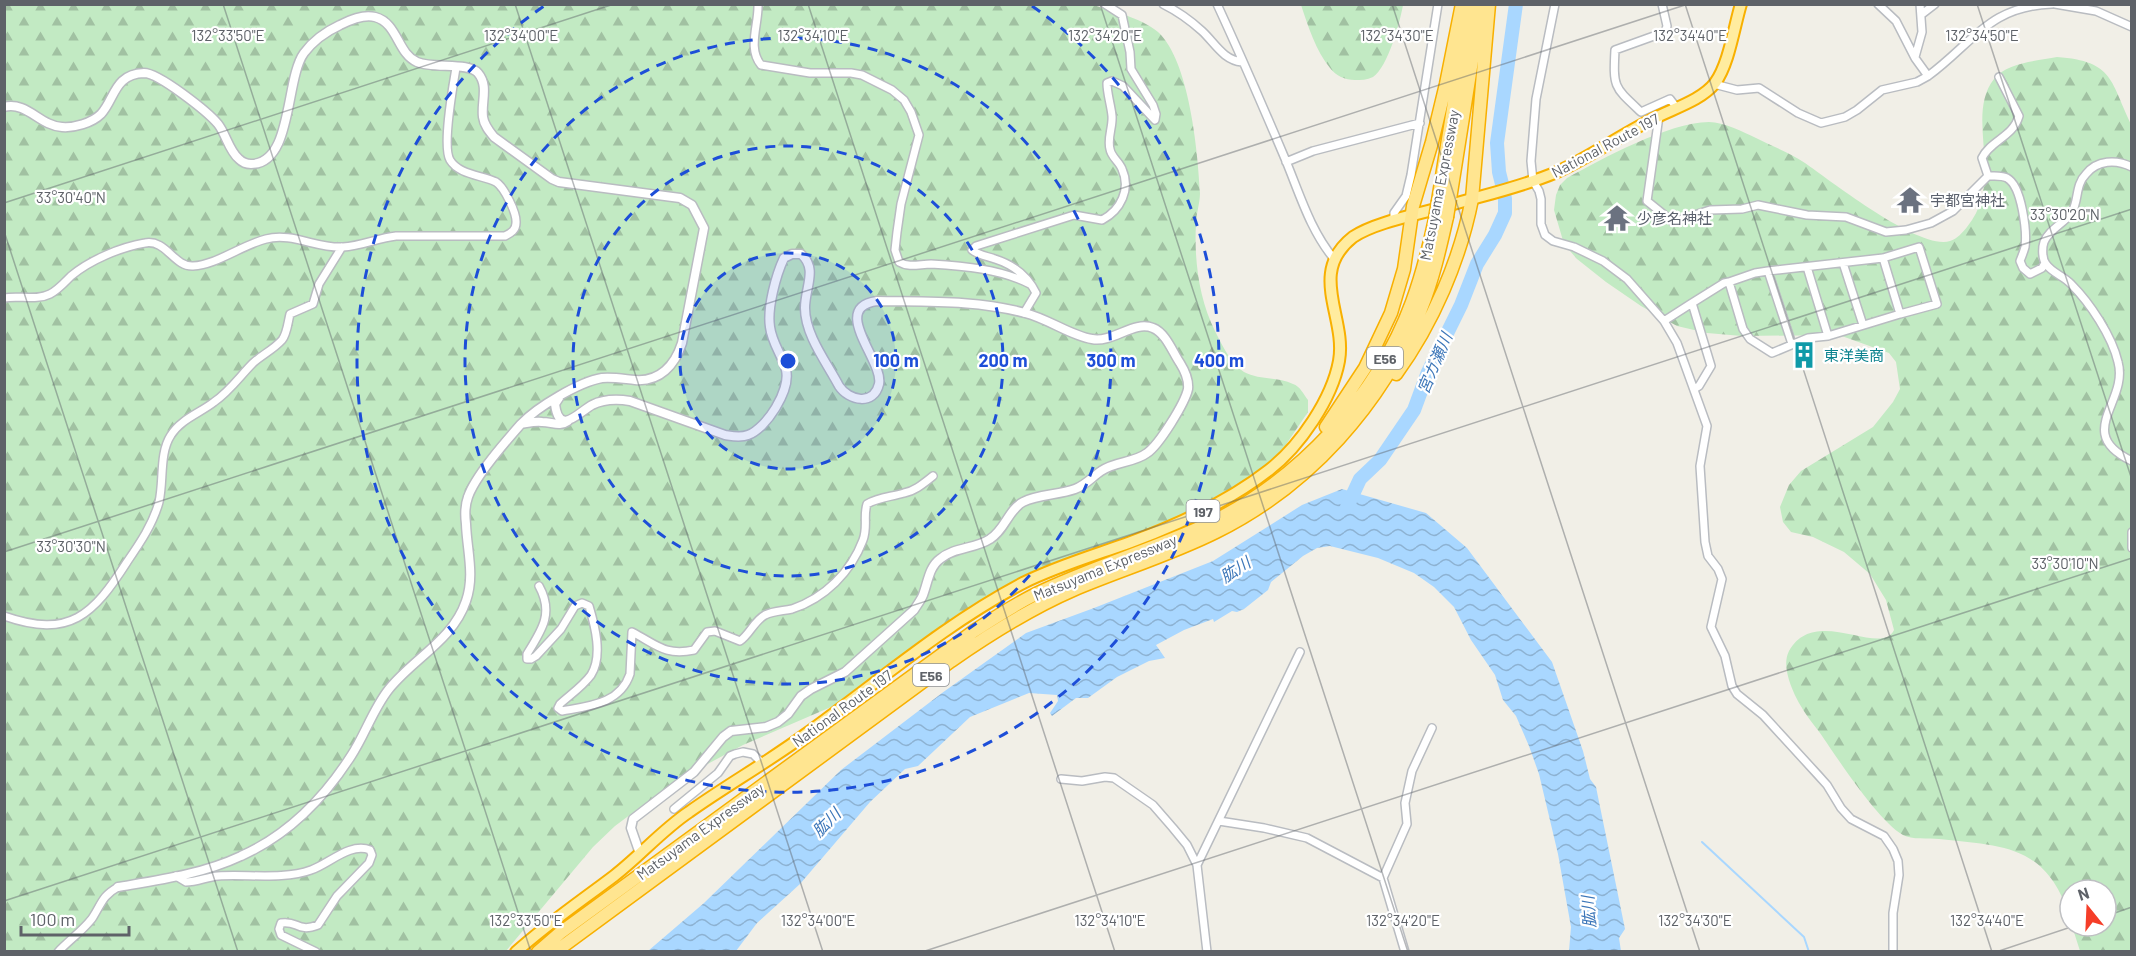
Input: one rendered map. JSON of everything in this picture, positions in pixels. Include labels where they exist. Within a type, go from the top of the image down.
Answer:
[{"type":"highway","points":[[1290,472],[1325,429],[1365,368],[1391,313],[1404,269],[1411,217],[1442,103],[1462,4]]},
{"type":"highway","name":"Matsuyama Expressway","points":[[1444,200],[1470,4]]},
{"type":"highway","name":"Matsuyama Expressway","points":[[555,951],[980,640],[1040,605],[1179,549],[1243,518],[1285,488],[1334,444],[1378,390],[1410,334],[1432,279],[1444,200],[1481,4]]},
{"type":"highway","points":[[1334,444],[1376,403],[1418,341],[1435,308],[1460,247],[1472,199],[1489,4]]},
{"type":"highway","points":[[1714,84],[1727,54],[1741,4]]},
{"type":"highway","name":"National Route 197","points":[[516,951],[536,933],[615,875],[683,816],[792,745],[977,610],[1024,582],[1188,519],[1237,493],[1273,468],[1302,438],[1320,409],[1333,380],[1339,360],[1340,340],[1330,291],[1330,273],[1340,250],[1353,238],[1365,230],[1533,181],[1561,170],[1698,97],[1714,84]]},
{"type":"highway","name":"Matsuyama Expressway","points":[[538,951],[944,652],[1002,613],[1067,580],[1209,523],[1267,489],[1290,472],[1310,454],[1352,408],[1388,353],[1412,304],[1441,218]]},
{"type":"street","points":[[758,4],[754,44],[757,60],[761,65],[810,73],[862,75],[892,90],[904,100],[911,112],[919,135],[901,204],[895,250],[898,262],[981,269],[1018,278],[1032,285]]},
{"type":"street","points":[[1024,313],[1036,292],[1032,285],[1021,272],[996,259],[978,255],[972,250],[976,246],[1074,215],[1102,220],[1117,210],[1125,195],[1126,181],[1122,167],[1111,154],[1109,147],[1112,115],[1107,83],[1112,81],[1123,86],[1155,120],[1153,105],[1131,69],[1130,52],[1122,15],[1105,4]]},
{"type":"street","points":[[1162,4],[1187,18],[1224,56],[1242,62]]},
{"type":"street","points":[[1217,4],[1286,162],[1303,208],[1326,250],[1335,261]]},
{"type":"street","points":[[1394,221],[1394,213],[1406,196],[1411,176],[1438,4]]},
{"type":"street","points":[[1555,4],[1536,99],[1531,160],[1533,181],[1539,190],[1541,224],[1545,235],[1553,241],[1574,247],[1603,261],[1627,279],[1664,321],[1677,343],[1707,426],[1700,466],[1705,542],[1708,556],[1722,579],[1711,627],[1725,656],[1732,686],[1737,694],[1762,715],[1818,775],[1851,819],[1884,836],[1893,849],[1898,861],[1899,875],[1893,913],[1893,951]]},
{"type":"street","points":[[1662,4],[1665,32],[1615,50],[1614,74],[1617,90],[1641,112],[1670,99],[1676,107]]},
{"type":"street","points":[[1878,4],[1896,21],[1915,58],[1928,76]]},
{"type":"street","points":[[1915,58],[1921,41],[1920,4]]},
{"type":"street","points":[[1922,14],[1935,4]]},
{"type":"street","points":[[1714,84],[1737,90],[1759,88],[1798,113],[1821,123],[1845,117],[1881,90],[1917,82],[1928,76],[1993,20],[2018,10],[2036,5],[2054,4],[2096,11],[2132,27]]},
{"type":"street","points":[[4,107],[11,105],[22,107],[47,123],[62,127],[78,125],[93,120],[102,113],[116,87],[129,78],[145,73],[159,77],[208,113],[222,130],[237,159],[247,164],[257,164],[267,160],[275,152],[282,133],[297,67],[304,53],[320,37],[337,26],[356,18],[374,17],[390,25],[408,55],[417,62],[476,70],[484,86],[483,117],[486,127],[494,137],[552,179],[680,198],[692,205],[704,228],[678,356],[670,367],[649,379],[615,378],[591,381],[559,398],[552,399],[531,413],[521,424],[476,482],[468,497],[466,526],[471,564],[470,584],[466,601],[450,631],[412,664],[385,694],[352,755],[314,805],[267,843],[240,857],[176,876],[118,887],[108,893],[100,902],[93,918],[58,951]]},
{"type":"street","points":[[4,298],[44,297],[85,267],[132,246],[148,242],[161,246],[182,263],[190,266],[202,265],[265,239],[280,237],[342,247],[379,238],[505,236],[512,232],[516,225],[516,218],[507,194],[498,183],[459,169],[450,160],[447,147],[456,68]]},
{"type":"street","points":[[1988,176],[1982,158],[1985,152],[2016,126],[2019,116],[1999,77]]},
{"type":"street","points":[[1659,116],[1647,201],[1673,222],[1710,210],[1742,209],[1758,205],[1808,215],[1846,217],[1886,232],[1906,230],[1931,223],[1953,211],[1988,176]]},
{"type":"street","points":[[1286,162],[1313,151],[1420,123]]},
{"type":"street","points":[[2132,167],[2125,164],[2103,163],[2093,167],[2084,175],[2077,187],[2072,213],[2056,225],[2044,242],[2043,254],[2045,263],[2071,284],[2096,314],[2115,352],[2120,373],[2117,389],[2103,427],[2106,441],[2132,461]]},
{"type":"street","points":[[1988,176],[2007,178],[2015,186],[2022,207],[2025,229],[2025,248],[2020,261],[2023,268],[2030,274],[2042,268],[2045,263]]},
{"type":"street","points":[[4,616],[41,625],[60,624],[80,618],[99,602],[130,559],[154,517],[160,498],[166,445],[171,434],[188,418],[223,395],[253,363],[283,339],[290,314],[313,304],[319,284],[342,247]]},
{"type":"street","points":[[1664,321],[1724,283],[1755,273],[1883,258],[1919,247],[1937,304],[1828,336],[1808,338],[1772,353],[1750,339],[1743,329],[1729,282]]},
{"type":"street","points":[[521,424],[543,422],[559,424],[573,419],[592,405],[618,399],[630,401],[725,435],[736,437],[755,431],[776,408],[786,387],[786,371],[773,341],[770,311],[780,267],[784,258],[792,254],[801,254],[808,261],[810,268],[805,306],[810,332],[839,386],[852,399],[862,399],[873,395],[879,385],[878,371],[857,323],[858,314],[869,302],[981,303],[1044,318],[1085,338],[1096,340],[1145,326],[1155,328],[1161,333],[1184,370],[1188,382],[1184,399],[1155,446],[1139,458],[1101,470],[1084,485],[1073,490],[1023,502],[1015,508],[992,539],[983,544],[947,554],[937,560],[931,569],[922,597],[914,610],[845,672],[801,696],[788,714],[778,722],[766,727],[731,731],[723,737],[694,772],[633,819],[631,828],[640,854]]},
{"type":"street","points":[[1883,258],[1900,314]]},
{"type":"street","points":[[1844,263],[1863,325]]},
{"type":"street","points":[[1807,267],[1828,336]]},
{"type":"street","points":[[1768,271],[1792,344]]},
{"type":"street","points":[[1692,303],[1711,366],[1700,386],[1694,388]]},
{"type":"street","points":[[559,398],[555,404],[556,413],[561,419],[568,421]]},
{"type":"street","points":[[539,586],[547,607],[545,622],[527,654],[527,659],[536,656],[561,629],[575,606],[582,603],[589,606],[595,628],[595,662],[591,674],[558,708],[562,711],[591,706],[609,700],[624,688],[630,674],[632,632],[665,651],[682,653],[694,650],[707,632],[715,632],[740,641],[749,634],[757,621],[767,614],[793,608],[832,588],[851,563],[863,540],[867,524],[864,512],[867,504],[874,500],[907,493],[933,476]]},
{"type":"street","points":[[2132,532],[2132,548]]},
{"type":"street","points":[[1197,865],[1300,651]]},
{"type":"street","points":[[1405,951],[1383,878],[1407,824],[1405,803],[1412,771],[1432,728]]},
{"type":"street","points":[[675,809],[718,772],[730,756],[743,752],[753,754],[762,763]]},
{"type":"street","points":[[1062,778],[1082,781],[1105,777],[1114,778],[1129,786],[1153,805],[1173,828],[1187,845],[1197,865],[1207,951]]},
{"type":"street","points":[[1219,821],[1307,838],[1383,878]]},
{"type":"street","points":[[176,876],[186,882],[216,876],[297,874],[318,867],[352,849],[363,847],[370,850],[372,855],[369,863],[337,896],[318,926],[302,929],[289,922],[282,923],[279,929],[281,935],[316,951]]},
{"type":"green space","points":[[1090,4],[1143,22],[1158,32],[1169,45],[1184,84],[1194,131],[1200,193],[1196,224],[1197,265],[1201,293],[1210,319],[1227,354],[1239,369],[1250,375],[1281,380],[1295,385],[1308,400],[1308,412],[1285,446],[1240,494],[1218,510],[1084,567],[1022,586],[865,690],[743,745],[674,782],[615,826],[593,847],[506,951],[5,952],[5,5]]},
{"type":"green space","points":[[1301,5],[1403,5],[1392,44],[1378,72],[1371,78],[1360,80],[1351,80],[1335,73],[1317,46]]},
{"type":"green space","points":[[2057,57],[2076,59],[2100,69],[2114,86],[2132,126],[2131,951],[2080,951],[2076,938],[2118,938],[2118,878],[2058,878],[2058,891],[2049,876],[2036,863],[2021,854],[1984,844],[1911,838],[1903,835],[1882,817],[1859,788],[1806,715],[1793,692],[1786,664],[1789,651],[1800,638],[1815,632],[1830,631],[1876,638],[1887,637],[1894,630],[1886,600],[1870,574],[1844,552],[1813,537],[1791,532],[1783,522],[1780,507],[1789,485],[1801,471],[1873,427],[1893,402],[1900,389],[1896,362],[1889,353],[1839,335],[1742,336],[1707,333],[1677,326],[1641,306],[1577,259],[1564,244],[1554,210],[1560,185],[1567,178],[1655,135],[1692,124],[1715,122],[1739,130],[1793,156],[1876,213],[1918,236],[1936,241],[1950,241],[1967,227],[1978,209],[1983,189],[1985,170],[1983,112],[1986,94],[2000,73],[2032,61]]},
{"type":"water","name":"肱川","points":[[1342,489],[1426,513],[1467,548],[1552,662],[1583,751],[1590,779],[1596,787],[1625,929],[1619,938],[1621,951],[1569,951],[1571,927],[1558,854],[1539,774],[1516,716],[1503,700],[1495,675],[1471,640],[1454,607],[1434,587],[1414,573],[1378,558],[1330,546],[1317,548],[1303,556],[1271,582],[1268,590],[1244,609],[1237,612],[1232,611],[1214,622],[1213,619],[1184,630],[1156,645],[1165,658],[1149,661],[1117,677],[1088,698],[1076,698],[1052,716],[1050,713],[1058,701],[1057,695],[1029,693],[970,717],[918,766],[905,769],[870,802],[800,884],[757,923],[736,951],[648,951],[704,903],[841,770],[1026,633],[1213,561],[1302,505]]},
{"type":"waterway","name":"宮ガ瀬川","points":[[1502,184],[1497,143],[1516,4]]},
{"type":"waterway","name":"宮ガ瀬川","points":[[1347,507],[1360,479],[1380,460],[1414,410],[1428,372],[1461,305],[1477,264],[1495,235],[1505,213],[1505,198]]},
{"type":"waterway","points":[[1702,842],[1804,937],[1809,952]]},
{"type":"place","name":"宇都宮神社","points":[[1910,200]]},
{"type":"place","name":"少彦名神社","points":[[1617,218]]},
{"type":"place","name":"東洋美商","points":[[1804,355]]}]
